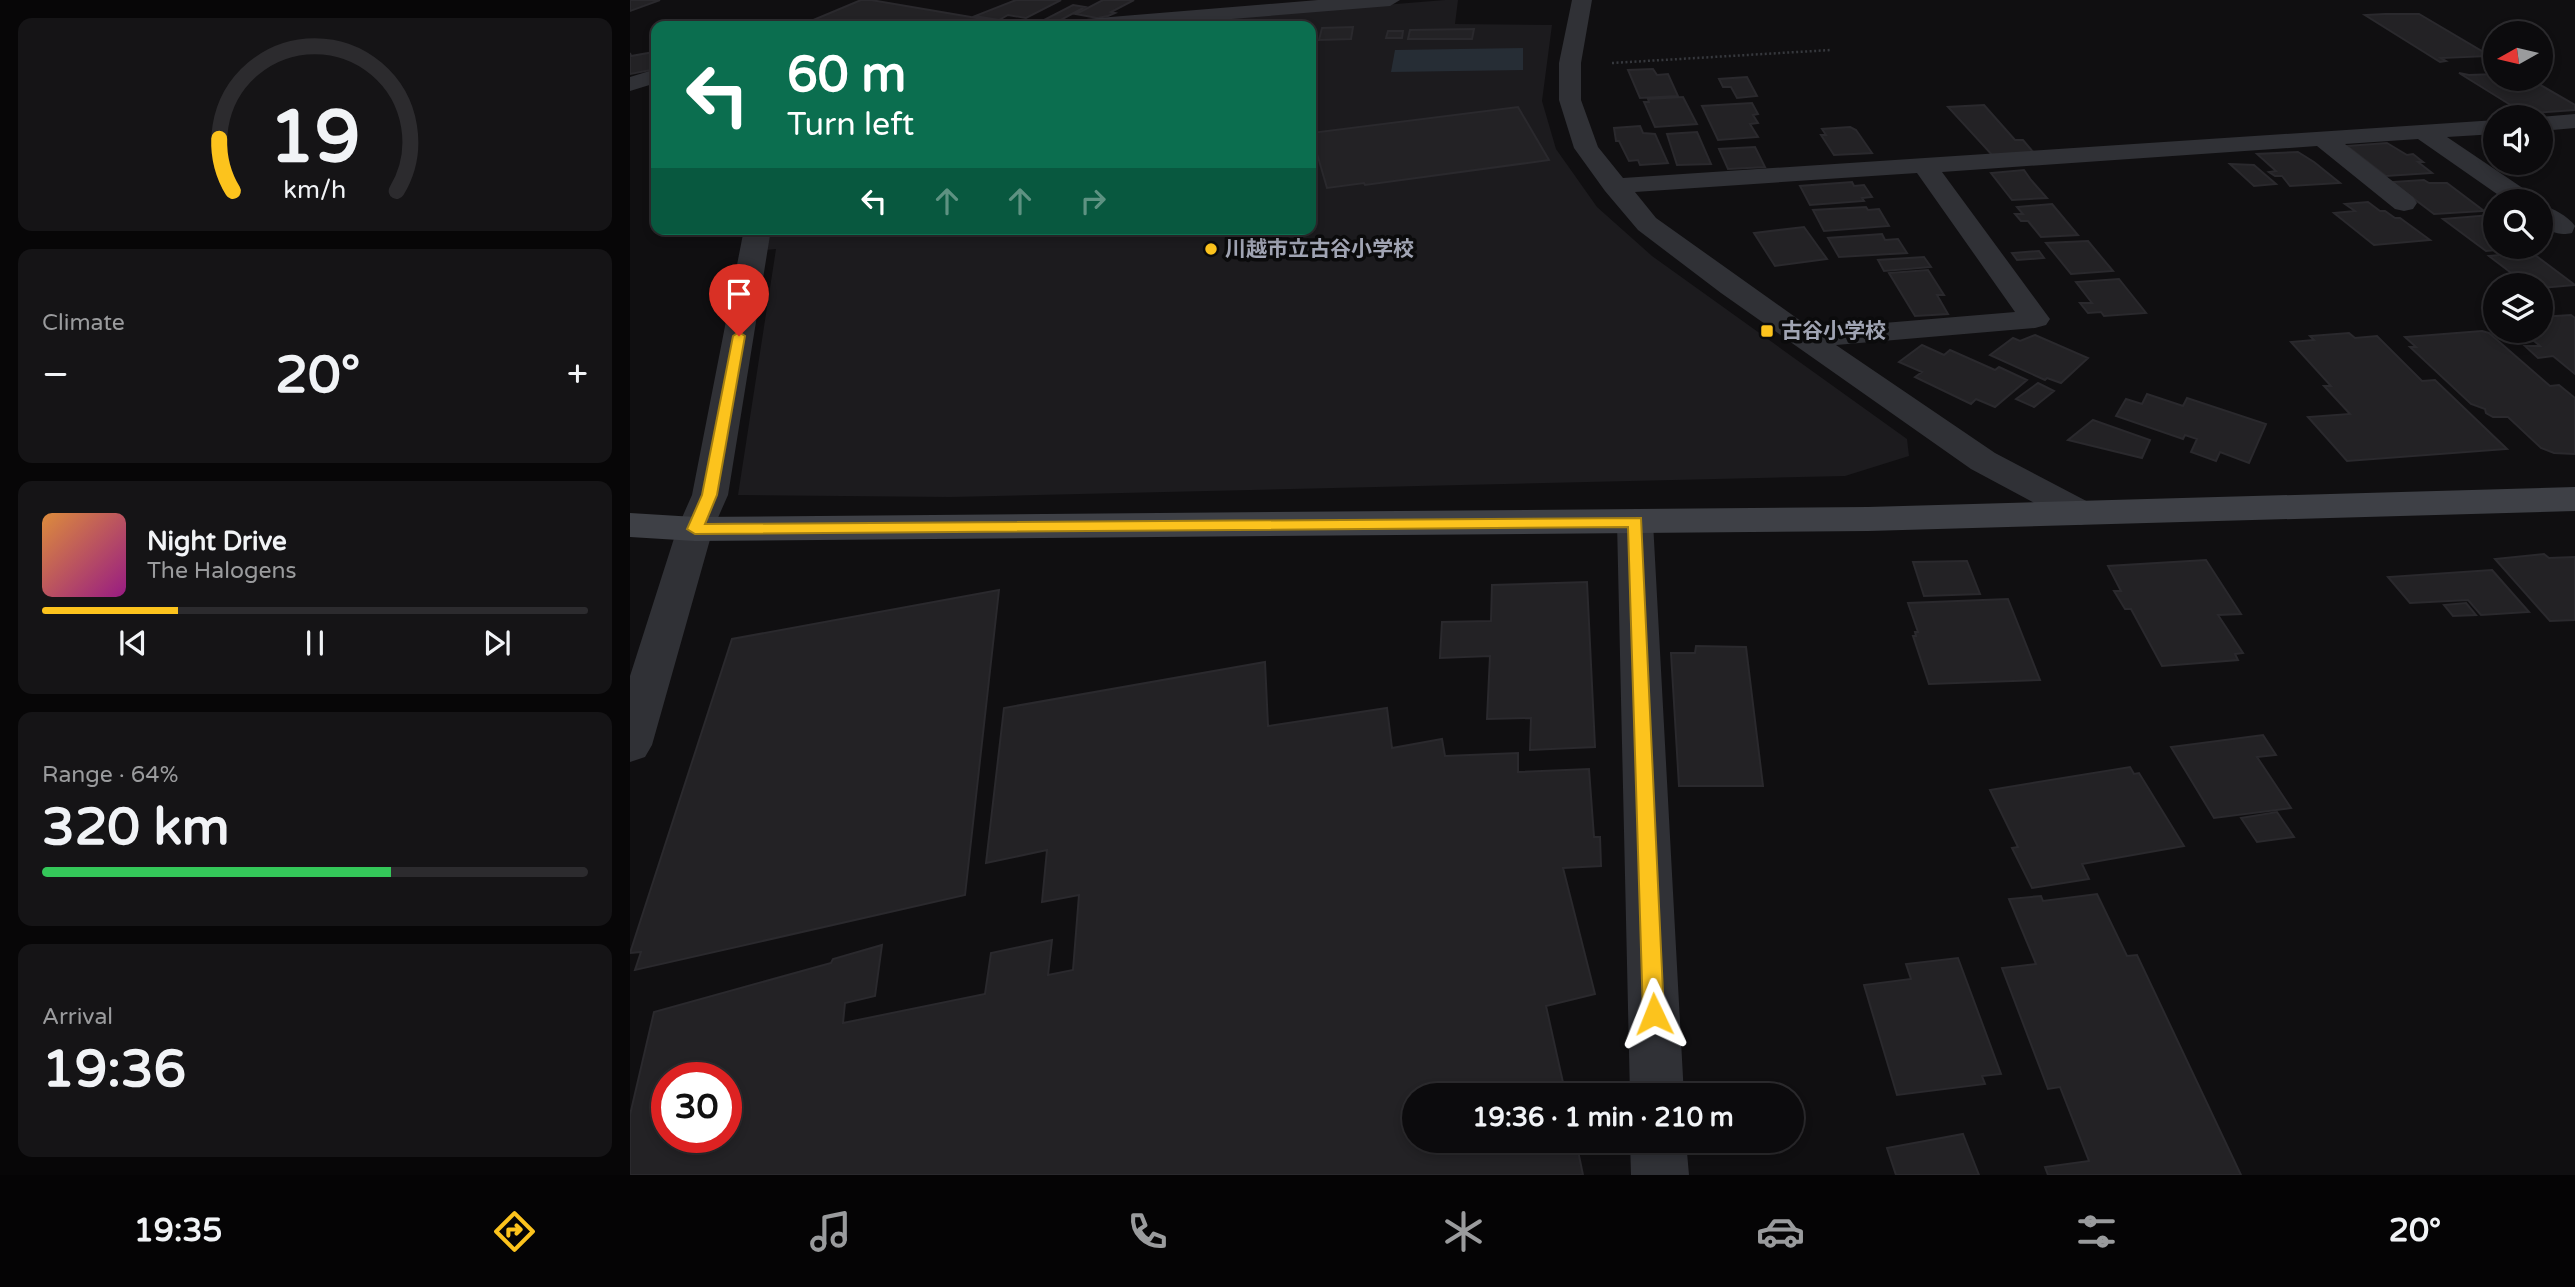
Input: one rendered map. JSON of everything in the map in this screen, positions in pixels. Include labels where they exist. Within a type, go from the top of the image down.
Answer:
[{"type":"street","points":[[1135,21],[1390,0]]},
{"type":"street","points":[[1583,0],[1570,63],[1570,100],[1587,148],[1614,186],[1647,224],[1983,461],[2081,513]]},
{"type":"street","points":[[630,84],[651,78]]},
{"type":"street","points":[[2553,123],[2575,121]]},
{"type":"street","points":[[1614,186],[2483,128]]},
{"type":"street","points":[[2423,132],[2506,189]]},
{"type":"street","points":[[2322,138],[2404,203]]},
{"type":"street","points":[[1807,339],[2035,319],[1924,165]]},
{"type":"street","points":[[630,745],[695,529],[710,495],[757,235]]},
{"type":"street","points":[[630,525],[695,529],[1868,519],[2575,499]]},
{"type":"street","points":[[1635,522],[1657,1083]]},
{"type":"street","points":[[1659,1153],[1660,1175]]},
{"type":"path","points":[[1570,63],[1831,50]]},
{"type":"shaded area","name":"川越市立古谷小学校","points":[[1458,0],[1455,24],[1552,25],[1542,101],[1556,149],[1597,207],[1652,256],[1907,439],[1909,456],[1845,476],[950,497],[738,495],[776,249],[765,250],[768,235],[1316,235],[1316,21],[1185,21]]},
{"type":"shaded area","points":[[1523,48],[1523,70],[1391,72],[1395,50]]},
{"type":"building","points":[[630,0],[660,0],[630,11]]},
{"type":"building","points":[[861,0],[871,0],[994,21],[811,21]]},
{"type":"building","points":[[1016,0],[1061,0],[1026,18],[1008,15],[999,20],[975,16]]},
{"type":"building","points":[[1103,0],[1134,0],[1108,16],[1097,18],[1076,14]]},
{"type":"building","points":[[1073,5],[1085,7],[1059,21],[1044,20]]},
{"type":"building","points":[[2419,14],[2483,52],[2483,56],[2441,58],[2446,61],[2440,62],[2365,15]]},
{"type":"building","points":[[1353,27],[1351,39],[1319,40],[1322,28]]},
{"type":"building","points":[[1474,29],[1472,39],[1408,39],[1410,30]]},
{"type":"building","points":[[1388,31],[1403,31],[1402,38],[1386,38]]},
{"type":"building","points":[[630,53],[631,56],[651,53],[651,70],[630,74]]},
{"type":"building","points":[[1653,69],[1657,75],[1668,74],[1678,96],[1640,98],[1628,70]]},
{"type":"building","points":[[2459,73],[2483,74],[2483,88]]},
{"type":"building","points":[[1747,77],[1757,96],[1737,98],[1731,87],[1723,87],[1719,79]]},
{"type":"building","points":[[2488,91],[2551,91],[2575,105],[2575,110],[2553,112],[2553,105],[2511,105]]},
{"type":"building","points":[[1683,97],[1697,124],[1655,127],[1644,102],[1649,102],[1648,99]]},
{"type":"building","points":[[1752,103],[1758,114],[1753,115],[1758,123],[1750,124],[1758,137],[1718,140],[1702,106]]},
{"type":"building","points":[[1984,105],[2015,140],[2023,140],[2034,153],[1993,156],[1948,107]]},
{"type":"building","points":[[1518,107],[1549,160],[1327,188],[1316,150],[1316,132]]},
{"type":"building","points":[[1640,126],[1643,133],[1655,134],[1668,163],[1640,165],[1638,160],[1629,161],[1619,141],[1616,141],[1614,128]]},
{"type":"building","points":[[1850,127],[1856,130],[1872,153],[1834,155],[1821,135],[1826,135],[1822,129]]},
{"type":"building","points":[[1697,132],[1711,164],[1677,165],[1667,134]]},
{"type":"building","points":[[2387,143],[2407,155],[2413,154],[2423,162],[2418,162],[2432,173],[2386,176],[2347,146]]},
{"type":"building","points":[[1755,147],[1765,167],[1728,169],[1719,149]]},
{"type":"building","points":[[2298,152],[2340,183],[2290,186],[2282,176],[2269,172],[2276,171],[2257,154]]},
{"type":"building","points":[[2230,164],[2254,165],[2276,184],[2254,186]]},
{"type":"building","points":[[2024,170],[2047,198],[2012,200],[1991,173]]},
{"type":"building","points":[[2424,180],[2429,183],[2447,183],[2483,211],[2434,214],[2392,182]]},
{"type":"building","points":[[1852,182],[1854,186],[1864,185],[1872,197],[1862,198],[1864,201],[1810,205],[1800,186]]},
{"type":"building","points":[[2368,202],[2380,211],[2400,218],[2430,240],[2374,245],[2334,213],[2355,211],[2345,204]]},
{"type":"building","points":[[2052,204],[2078,235],[2041,237],[2028,221],[2021,221],[2015,214],[2023,214],[2017,207]]},
{"type":"building","points":[[1866,207],[1868,210],[1879,209],[1889,226],[1824,231],[1813,210]]},
{"type":"building","points":[[2483,216],[2483,249],[2443,219]]},
{"type":"building","points":[[1804,227],[1827,259],[1775,266],[1754,233]]},
{"type":"building","points":[[1882,234],[1885,240],[1898,239],[1907,253],[1839,257],[1828,238]]},
{"type":"building","points":[[2088,241],[2113,271],[2071,274],[2046,243]]},
{"type":"building","points":[[2039,251],[2044,258],[2017,260],[2012,253]]},
{"type":"building","points":[[1924,257],[1931,267],[1884,271],[1878,260]]},
{"type":"building","points":[[2493,259],[2540,259],[2575,285],[2553,287],[2553,273],[2511,273]]},
{"type":"building","points":[[1928,270],[1944,295],[1937,295],[1948,314],[1915,316],[1889,273]]},
{"type":"building","points":[[2119,279],[2146,313],[2104,316],[2101,312],[2088,313],[2080,303],[2092,303],[2076,282]]},
{"type":"building","points":[[2571,315],[2575,318],[2575,374],[2553,356],[2538,358],[2525,346],[2553,343],[2553,316]]},
{"type":"building","points":[[2482,331],[2483,343],[2501,343],[2550,386],[2559,385],[2575,398],[2575,454],[2554,453],[2541,448],[2508,417],[2493,417],[2486,413],[2485,409],[2471,404],[2410,347],[2416,347],[2405,337]]},
{"type":"building","points":[[2349,333],[2355,338],[2377,336],[2422,381],[2435,380],[2507,449],[2347,461],[2308,417],[2350,414],[2324,386],[2331,386],[2291,342],[2314,340],[2310,336]]},
{"type":"building","points":[[2035,335],[2088,358],[2061,383],[2047,378],[2045,380],[1990,355],[2013,338],[2020,341]]},
{"type":"building","points":[[1922,345],[1944,355],[1950,350],[1995,370],[1999,367],[2027,380],[1995,407],[1976,399],[1971,404],[1915,377],[1922,372],[1899,362]]},
{"type":"building","points":[[2038,383],[2054,391],[2034,407],[2016,399]]},
{"type":"building","points":[[2147,394],[2183,406],[2187,398],[2266,424],[2249,463],[2220,452],[2216,461],[2191,452],[2197,439],[2185,435],[2183,439],[2116,416],[2126,399],[2142,404]]},
{"type":"building","points":[[2093,420],[2150,440],[2142,458],[2068,440]]},
{"type":"building","points":[[2544,554],[2549,558],[2575,557],[2575,620],[2550,621],[2495,559]]},
{"type":"building","points":[[2206,560],[2241,614],[2218,615],[2243,653],[2235,654],[2238,660],[2162,666],[2131,609],[2125,609],[2114,591],[2121,591],[2108,566]]},
{"type":"building","points":[[1967,561],[1980,594],[1924,596],[1913,562]]},
{"type":"building","points":[[2492,570],[2529,612],[2481,615],[2468,600],[2410,603],[2388,577]]},
{"type":"building","points":[[1587,582],[1595,747],[1530,750],[1531,718],[1487,719],[1490,656],[1440,658],[1442,622],[1491,621],[1492,585]]},
{"type":"building","points":[[999,590],[965,895],[635,970],[641,952],[630,953],[732,639]]},
{"type":"building","points":[[2008,599],[2040,680],[1929,684],[1913,636],[1918,632],[1908,603]]},
{"type":"building","points":[[2466,603],[2476,615],[2453,616],[2444,605]]},
{"type":"building","points":[[1696,646],[1746,647],[1763,786],[1679,786],[1671,653],[1695,653]]},
{"type":"building","points":[[1265,662],[1268,726],[1387,708],[1392,748],[1442,739],[1445,756],[1518,753],[1518,772],[1589,769],[1594,837],[1600,837],[1601,866],[1563,868],[1595,994],[1546,1006],[1563,1083],[1402,1083],[1402,1153],[1578,1153],[1583,1175],[630,1175],[630,1115],[654,1012],[831,963],[833,959],[882,945],[875,996],[845,1003],[843,1023],[985,994],[991,953],[1052,940],[1048,975],[1073,970],[1079,895],[1042,902],[1047,850],[986,863],[1004,708]]},
{"type":"building","points":[[2263,735],[2276,755],[2257,757],[2291,808],[2214,818],[2171,747]]},
{"type":"building","points":[[2130,767],[2134,774],[2139,773],[2184,846],[2082,864],[2089,879],[2032,888],[2012,848],[2018,847],[1990,790]]},
{"type":"building","points":[[2277,812],[2294,837],[2257,842],[2241,818]]},
{"type":"building","points":[[2097,894],[2127,956],[2137,955],[2241,1175],[2048,1175],[2045,1167],[2089,1161],[2060,1087],[2048,1089],[2002,968],[2036,964],[2009,899],[2041,896],[2043,901]]},
{"type":"building","points":[[1958,958],[2001,1074],[1982,1076],[1985,1084],[1897,1095],[1864,985],[1911,979],[1906,964]]},
{"type":"building","points":[[1963,1134],[1979,1175],[1896,1175],[1887,1148]]},
{"type":"place","name":"川越市立古谷小学校","points":[[1211,249]]},
{"type":"place","name":"古谷小学校","points":[[1767,331]]},
{"type":"route","points":[[739,336],[710,495],[695,529],[1635,522],[1654,1014]]}]
